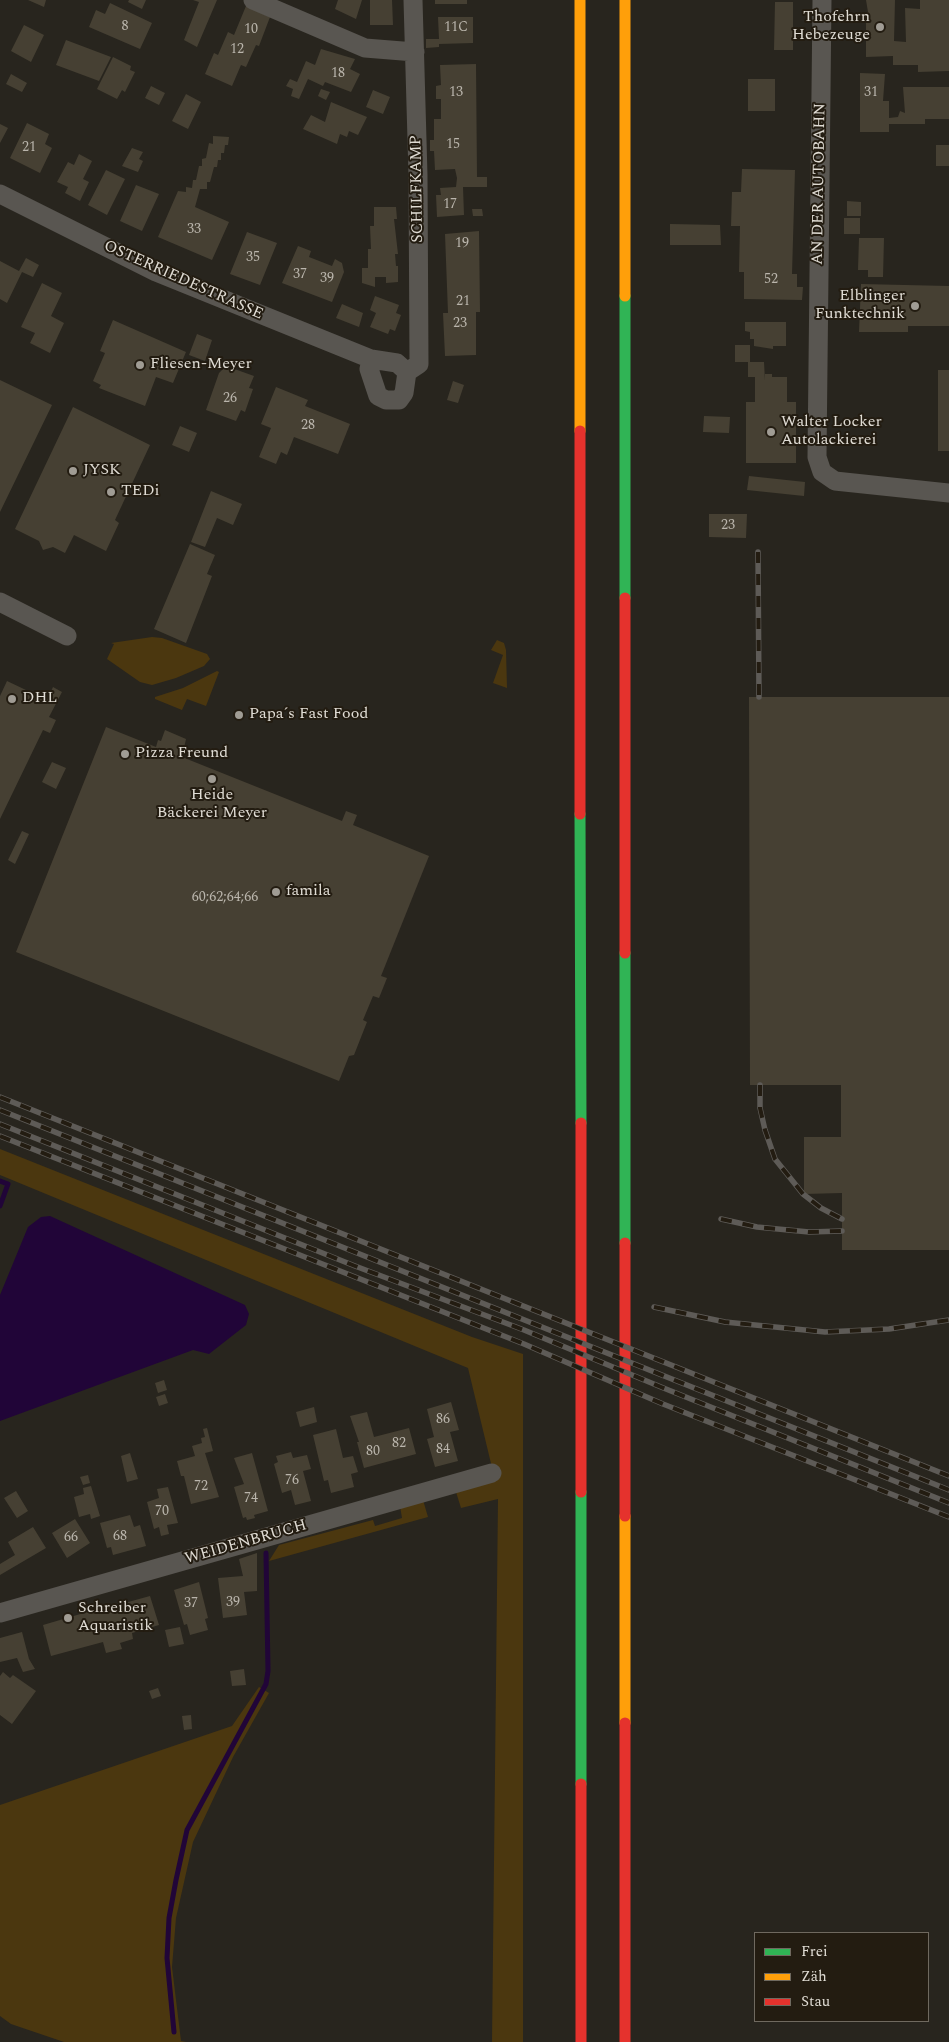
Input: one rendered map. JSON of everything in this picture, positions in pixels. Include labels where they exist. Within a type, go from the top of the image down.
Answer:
[{"type":"highway","points":[[580,0],[581,2042]]},
{"type":"highway","points":[[625,0],[625,2042]]},
{"type":"street","points":[[253,0],[365,48],[415,52]]},
{"type":"street","name":"SCHILFKAMP","points":[[407,372],[419,364],[414,0]]},
{"type":"street","name":"AN DER AUTOBAHN","points":[[822,0],[817,457],[822,472],[835,481],[949,493]]},
{"type":"street","name":"OSTERRIEDESTRASSE","points":[[0,194],[156,272],[371,359],[397,363],[407,372]]},
{"type":"street","points":[[371,359],[369,369],[373,386],[378,396],[386,400],[399,400],[404,393],[407,372]]},
{"type":"street","points":[[0,602],[25,613],[67,636]]},
{"type":"street","name":"WEIDENBRUCH","points":[[0,1613],[492,1474]]},
{"type":"shaded area","points":[[152,637],[162,638],[207,654],[210,659],[204,666],[176,678],[152,685],[140,682],[107,659],[114,644],[111,643]]},
{"type":"shaded area","points":[[497,640],[504,643],[506,650],[507,688],[493,683],[503,655],[491,650]]},
{"type":"shaded area","points":[[217,671],[219,672],[206,706],[187,699],[182,710],[155,699],[155,697],[183,688]]},
{"type":"shaded area","points":[[0,1149],[472,1337],[523,1354],[523,2042],[492,2042],[498,1499],[461,1508],[456,1492],[495,1480],[468,1368],[0,1175]]},
{"type":"shaded area","points":[[50,1216],[245,1305],[249,1314],[246,1325],[209,1354],[193,1350],[0,1421],[0,1295],[28,1227],[41,1217]]},
{"type":"shaded area","points":[[423,1500],[428,1517],[269,1561],[279,1545],[373,1520],[375,1526],[402,1518],[400,1506]]},
{"type":"shaded area","points":[[259,1687],[269,1693],[233,1757],[193,1842],[176,1918],[172,1967],[181,2041],[186,2042],[64,2042],[11,2024],[0,2016],[0,1805],[232,1726]]},
{"type":"building","points":[[28,0],[46,0],[44,7]]},
{"type":"building","points":[[129,0],[146,0],[142,9],[128,2]]},
{"type":"building","points":[[193,0],[217,0],[197,47],[184,40],[199,2]]},
{"type":"building","points":[[338,0],[362,0],[356,19],[335,9]]},
{"type":"building","points":[[370,0],[392,0],[393,25],[370,25]]},
{"type":"building","points":[[435,0],[467,0],[467,4],[435,4]]},
{"type":"building","points":[[866,0],[895,0],[894,41],[906,42],[905,8],[920,9],[920,0],[949,0],[949,71],[918,72],[918,65],[893,65],[893,56],[866,57],[866,12],[868,12]]},
{"type":"building","points":[[775,2],[793,2],[793,50],[774,50]]},
{"type":"building","points":[[110,3],[152,23],[140,49],[89,27],[96,10],[105,14]]},
{"type":"building","points":[[246,6],[270,17],[259,46],[256,45],[246,67],[241,65],[232,86],[205,74],[214,53],[218,55],[228,32],[234,35]]},
{"type":"building","points":[[438,17],[473,17],[473,43],[439,44],[439,47],[426,48],[426,39],[439,39]]},
{"type":"building","points":[[24,25],[44,35],[31,62],[11,51]]},
{"type":"building","points":[[66,40],[111,57],[99,81],[56,65]]},
{"type":"building","points":[[321,49],[355,59],[350,69],[360,74],[351,92],[325,82],[323,86],[308,79],[299,99],[291,96],[293,89],[286,86],[290,79],[297,82],[306,61],[315,65]]},
{"type":"building","points":[[113,57],[131,66],[130,70],[135,72],[125,92],[122,90],[117,99],[97,89]]},
{"type":"building","points":[[476,64],[477,177],[487,177],[487,187],[463,187],[464,215],[437,217],[436,195],[441,195],[440,188],[456,187],[457,178],[455,169],[435,170],[434,151],[430,151],[430,140],[434,140],[434,119],[441,119],[441,99],[436,99],[436,86],[441,85],[440,65]]},
{"type":"building","points":[[860,73],[885,74],[883,101],[889,101],[889,118],[898,117],[900,111],[905,113],[903,87],[949,87],[949,119],[925,119],[925,124],[889,124],[889,132],[860,132]]},
{"type":"building","points":[[11,74],[27,83],[22,92],[6,84]]},
{"type":"building","points":[[748,79],[775,79],[775,111],[748,111]]},
{"type":"building","points":[[151,86],[165,93],[159,105],[145,98]]},
{"type":"building","points":[[321,89],[330,92],[326,100],[318,96]]},
{"type":"building","points":[[373,90],[390,97],[383,114],[366,107]]},
{"type":"building","points":[[186,94],[201,102],[188,129],[172,121]]},
{"type":"building","points":[[331,102],[367,117],[358,135],[349,131],[347,137],[340,134],[337,144],[303,129],[311,115],[325,122]]},
{"type":"building","points":[[27,123],[49,134],[45,144],[52,148],[40,173],[10,158]]},
{"type":"building","points":[[0,124],[8,128],[0,143]]},
{"type":"building","points":[[213,136],[229,137],[228,145],[225,145],[224,153],[221,153],[221,160],[218,160],[217,167],[214,167],[210,182],[207,182],[207,189],[200,189],[195,207],[229,222],[212,260],[158,237],[178,191],[186,192],[186,187],[192,188],[199,166],[202,166],[202,159],[206,158],[209,143],[213,144]]},
{"type":"building","points":[[936,145],[949,145],[949,166],[936,166]]},
{"type":"building","points":[[132,148],[143,152],[139,159],[143,161],[138,172],[122,166]]},
{"type":"building","points":[[79,154],[92,161],[83,179],[89,182],[80,201],[65,193],[68,187],[57,182],[68,162],[74,165]]},
{"type":"building","points":[[742,169],[795,170],[792,274],[797,274],[797,287],[803,287],[802,300],[744,299],[744,272],[739,272],[740,226],[731,226],[732,192],[741,192]]},
{"type":"building","points":[[106,170],[125,179],[107,215],[88,205]]},
{"type":"building","points":[[136,185],[159,194],[142,231],[120,221]]},
{"type":"building","points":[[847,201],[861,202],[861,216],[847,216]]},
{"type":"building","points":[[374,207],[396,207],[397,219],[394,219],[398,254],[395,254],[396,266],[398,266],[398,282],[386,283],[386,277],[375,277],[375,287],[362,283],[362,268],[368,268],[368,249],[371,249],[370,226],[374,226]]},
{"type":"building","points":[[472,209],[482,209],[483,216],[473,216]]},
{"type":"building","points":[[844,218],[860,218],[860,234],[844,234]]},
{"type":"building","points":[[670,224],[720,225],[721,245],[670,245]]},
{"type":"building","points":[[479,231],[480,312],[476,312],[476,355],[445,356],[443,313],[448,313],[445,234]]},
{"type":"building","points":[[247,232],[277,243],[260,285],[230,274]]},
{"type":"building","points":[[859,238],[884,238],[883,277],[868,277],[868,270],[858,270]]},
{"type":"building","points":[[298,246],[311,251],[309,257],[332,266],[335,259],[342,263],[344,272],[332,302],[282,283]]},
{"type":"building","points":[[26,258],[39,265],[33,277],[22,272],[7,303],[0,299],[0,261],[19,271]]},
{"type":"building","points":[[42,283],[62,293],[51,316],[64,323],[50,353],[30,343],[35,333],[21,327]]},
{"type":"building","name":"Elblinger Funktechnik","points":[[861,284],[949,286],[949,326],[908,326],[908,332],[859,332]]},
{"type":"building","points":[[375,296],[399,305],[396,313],[401,315],[395,331],[390,329],[388,334],[370,327],[376,313],[370,310]]},
{"type":"building","points":[[342,304],[363,313],[359,327],[336,318]]},
{"type":"building","name":"Fliesen-Meyer","points":[[113,320],[186,352],[173,383],[156,377],[145,406],[99,388],[101,385],[93,381],[105,353],[100,351]]},
{"type":"building","points":[[745,322],[786,322],[786,346],[773,346],[773,349],[754,346],[754,339],[750,339],[750,332],[745,331]]},
{"type":"building","points":[[197,334],[212,340],[205,361],[189,355]]},
{"type":"building","name":"Walter Locker Autolackierei","points":[[735,345],[750,345],[750,362],[764,362],[765,381],[765,374],[772,374],[772,377],[787,377],[787,402],[796,402],[796,463],[746,463],[746,402],[755,402],[755,377],[748,377],[748,362],[735,362]]},
{"type":"building","points":[[226,366],[254,376],[249,388],[253,389],[245,412],[241,410],[236,421],[206,410],[219,373]]},
{"type":"building","points":[[938,370],[949,370],[949,451],[938,451]]},
{"type":"building","points":[[0,380],[52,405],[0,512]]},
{"type":"building","points":[[453,381],[464,385],[458,403],[447,400]]},
{"type":"building","points":[[276,387],[308,400],[305,406],[350,424],[338,454],[294,437],[287,455],[281,452],[276,464],[259,457],[271,428],[261,424]]},
{"type":"building","points":[[73,407],[150,445],[115,520],[119,523],[106,551],[74,535],[65,553],[53,547],[43,550],[39,541],[15,529]]},
{"type":"building","points":[[704,416],[730,417],[729,433],[703,432]]},
{"type":"building","points":[[180,426],[197,433],[189,452],[172,445]]},
{"type":"building","points":[[749,476],[805,482],[804,496],[747,490]]},
{"type":"building","points":[[211,491],[242,504],[233,525],[217,518],[205,547],[191,542]]},
{"type":"building","points":[[709,514],[747,514],[746,538],[709,537]]},
{"type":"building","points":[[190,544],[215,555],[207,574],[212,576],[186,643],[154,629]]},
{"type":"building","points":[[7,681],[47,700],[53,687],[62,692],[49,717],[56,720],[50,733],[43,730],[0,819],[0,696]]},
{"type":"building","points":[[749,697],[949,697],[949,1250],[842,1250],[842,1193],[804,1194],[804,1137],[841,1137],[841,1085],[750,1085]]},
{"type":"building","points":[[106,727],[156,747],[158,740],[161,741],[165,730],[186,739],[182,757],[342,821],[346,811],[357,815],[353,825],[429,856],[381,976],[387,978],[379,998],[373,996],[363,1020],[367,1022],[354,1055],[349,1056],[339,1081],[16,952]]},
{"type":"building","points":[[52,762],[66,768],[56,789],[42,782]]},
{"type":"building","points":[[22,831],[29,834],[15,864],[8,860]]},
{"type":"building","points":[[164,1380],[167,1390],[158,1393],[155,1383]]},
{"type":"building","points":[[165,1394],[168,1403],[159,1406],[156,1397]]},
{"type":"building","points":[[451,1402],[459,1430],[450,1432],[458,1461],[435,1467],[427,1439],[434,1437],[427,1409]]},
{"type":"building","points":[[314,1407],[317,1422],[300,1427],[296,1412]]},
{"type":"building","points":[[367,1412],[374,1437],[409,1428],[416,1454],[364,1468],[357,1442],[359,1442],[350,1416]]},
{"type":"building","points":[[207,1428],[213,1451],[205,1453],[219,1497],[191,1504],[184,1476],[181,1476],[177,1461],[195,1456],[192,1446],[202,1443],[201,1438],[205,1437],[203,1429]]},
{"type":"building","points":[[336,1429],[343,1458],[353,1456],[358,1472],[351,1474],[354,1487],[331,1493],[328,1480],[324,1481],[313,1435]]},
{"type":"building","points":[[291,1452],[293,1458],[307,1455],[311,1469],[303,1471],[311,1501],[295,1505],[291,1490],[282,1493],[274,1464],[278,1462],[276,1456]]},
{"type":"building","points":[[130,1453],[138,1479],[127,1482],[121,1456]]},
{"type":"building","points":[[252,1453],[268,1511],[254,1515],[255,1518],[247,1520],[246,1517],[243,1518],[234,1487],[244,1484],[234,1458]]},
{"type":"building","points":[[88,1475],[90,1483],[83,1485],[80,1477]]},
{"type":"building","points":[[91,1486],[100,1516],[91,1519],[90,1514],[79,1517],[74,1497],[84,1494],[83,1488]]},
{"type":"building","points":[[168,1487],[178,1523],[167,1525],[169,1534],[161,1536],[159,1527],[154,1529],[147,1502],[159,1498],[157,1489]]},
{"type":"building","points":[[16,1491],[28,1511],[17,1518],[4,1498]]},
{"type":"building","points":[[130,1515],[134,1527],[140,1525],[146,1546],[113,1555],[111,1547],[107,1548],[100,1523]]},
{"type":"building","points":[[75,1519],[90,1543],[67,1558],[52,1533]]},
{"type":"building","points":[[33,1527],[46,1548],[0,1575],[0,1564],[15,1555],[8,1542]]},
{"type":"building","points":[[257,1553],[257,1591],[244,1592],[247,1615],[223,1618],[218,1578],[243,1576],[239,1559]]},
{"type":"building","points":[[199,1582],[208,1618],[205,1619],[208,1630],[190,1635],[187,1624],[184,1625],[174,1590]]},
{"type":"building","points":[[150,1596],[159,1625],[132,1633],[133,1639],[120,1643],[122,1649],[106,1653],[103,1642],[51,1656],[43,1625],[94,1610],[95,1613],[111,1609],[110,1607]]},
{"type":"building","points":[[180,1627],[184,1644],[169,1647],[165,1630]]},
{"type":"building","points":[[22,1632],[29,1659],[35,1669],[23,1672],[17,1658],[0,1662],[0,1638]]},
{"type":"building","points":[[244,1669],[246,1685],[232,1686],[230,1671]]},
{"type":"building","points":[[3,1672],[10,1678],[13,1675],[36,1691],[12,1724],[0,1715],[0,1676]]},
{"type":"building","points":[[158,1688],[161,1696],[152,1699],[149,1691]]},
{"type":"building","points":[[191,1715],[192,1729],[184,1730],[182,1716]]},
{"type":"waterway","points":[[0,1181],[8,1184],[0,1206]]},
{"type":"waterway","points":[[174,2032],[167,1958],[169,1918],[176,1880],[187,1830],[266,1684],[268,1671],[266,1553]]},
{"type":"railway","points":[[758,552],[759,697]]},
{"type":"railway","points":[[760,1085],[760,1108],[775,1159],[803,1194],[821,1208],[842,1219]]},
{"type":"railway","points":[[0,1097],[949,1476]]},
{"type":"railway","points":[[0,1110],[949,1490]]},
{"type":"railway","points":[[0,1124],[355,1266],[524,1330],[949,1503]]},
{"type":"railway","points":[[0,1136],[524,1344],[663,1404],[949,1517]]},
{"type":"railway","points":[[721,1219],[757,1227],[809,1232],[842,1231]]},
{"type":"railway","points":[[654,1307],[725,1322],[825,1332],[889,1329],[949,1320]]},
{"type":"traffic: fast","points":[[625,296],[625,598]]},
{"type":"traffic: fast","points":[[580,814],[581,1123]]},
{"type":"traffic: fast","points":[[625,953],[625,1243]]},
{"type":"traffic: fast","points":[[581,1492],[581,1784]]},
{"type":"traffic: slow","points":[[580,0],[580,431]]},
{"type":"traffic: slow","points":[[625,0],[625,296]]},
{"type":"traffic: slow","points":[[625,1516],[625,1723]]},
{"type":"traffic: jam","points":[[580,431],[580,814]]},
{"type":"traffic: jam","points":[[625,598],[625,953]]},
{"type":"traffic: jam","points":[[581,1123],[581,1492]]},
{"type":"traffic: jam","points":[[625,1243],[625,1516]]},
{"type":"traffic: jam","points":[[625,1723],[625,2042]]},
{"type":"traffic: jam","points":[[581,1784],[581,2042]]},
{"type":"place","name":"Thofehrn Hebezeuge","points":[[880,27]]},
{"type":"place","name":"Elblinger Funktechnik","points":[[915,306]]},
{"type":"place","name":"Fliesen-Meyer","points":[[140,365]]},
{"type":"place","name":"Walter Locker Autolackierei","points":[[771,432]]},
{"type":"place","name":"JYSK","points":[[73,471]]},
{"type":"place","name":"TEDi","points":[[111,492]]},
{"type":"place","name":"DHL","points":[[12,699]]},
{"type":"place","name":"Papa´s Fast Food","points":[[239,715]]},
{"type":"place","name":"Pizza Freund","points":[[125,754]]},
{"type":"place","name":"Heide Bäckerei Meyer","points":[[212,779]]},
{"type":"place","name":"famila","points":[[276,892]]},
{"type":"place","name":"Schreiber Aquaristik","points":[[68,1618]]}]
